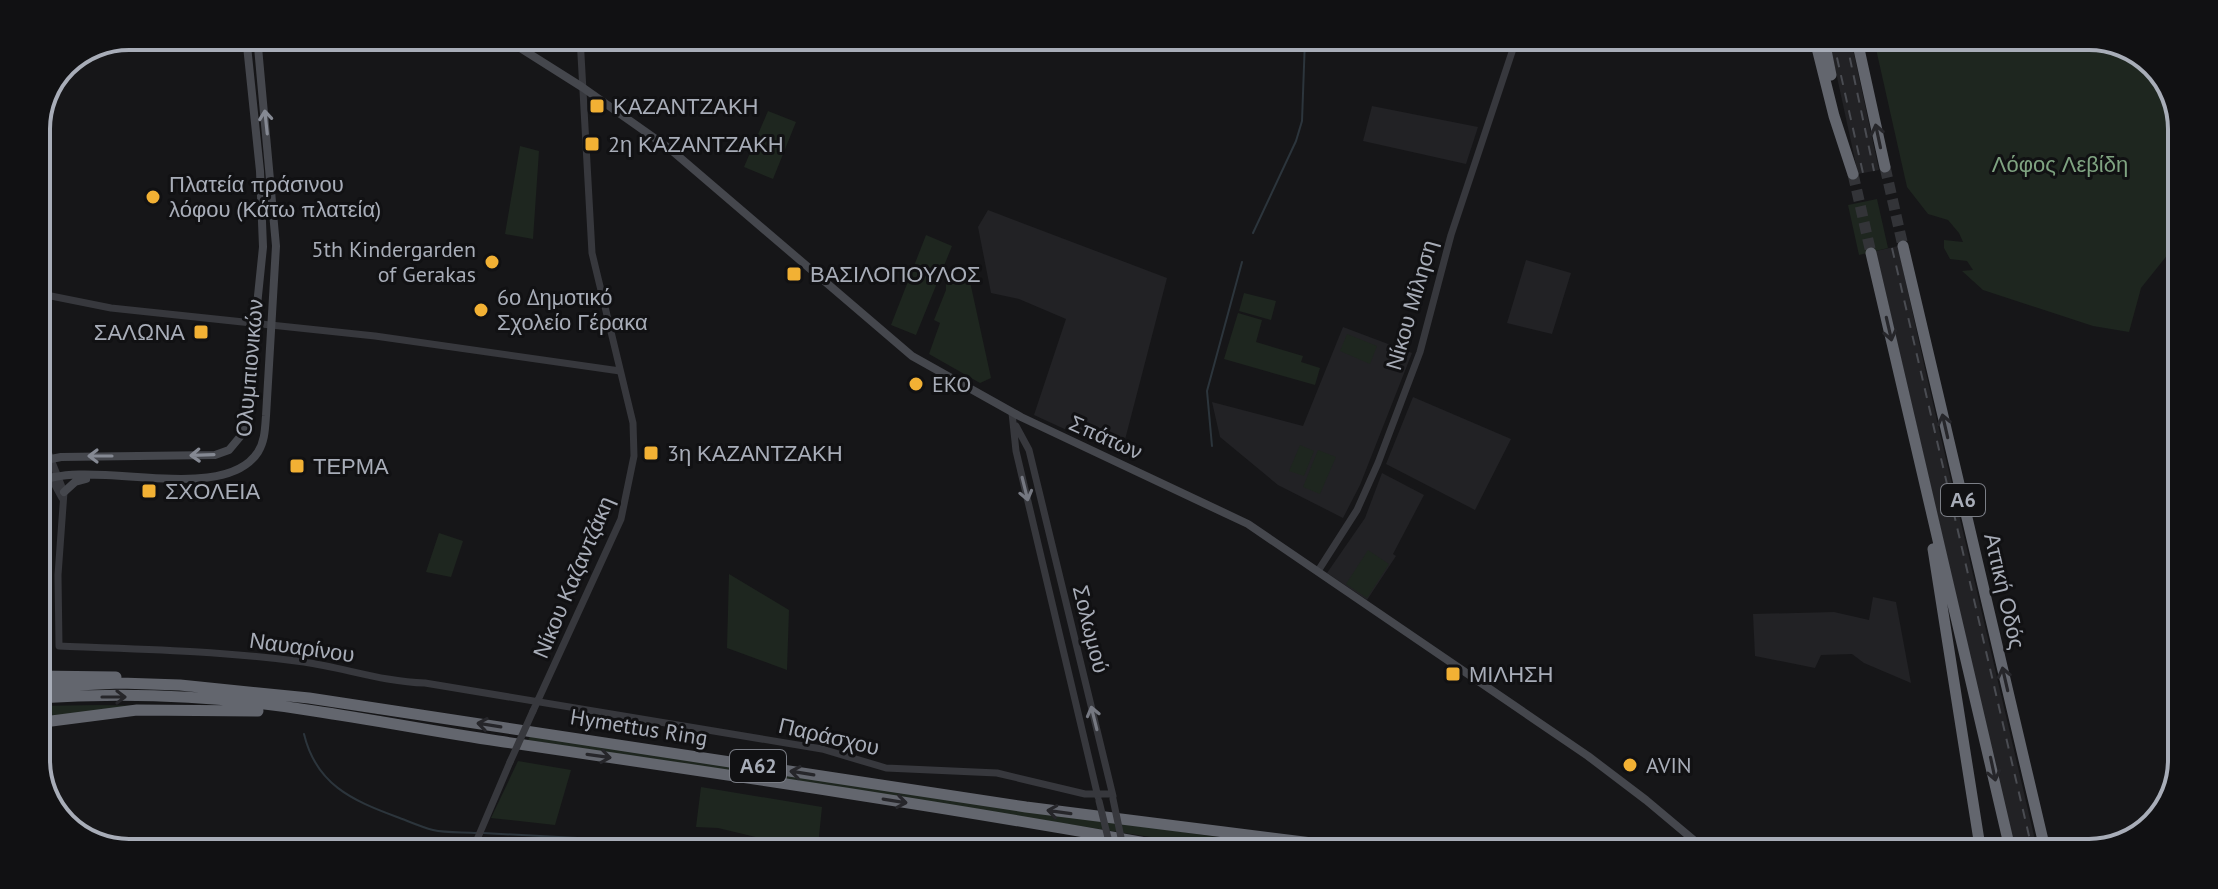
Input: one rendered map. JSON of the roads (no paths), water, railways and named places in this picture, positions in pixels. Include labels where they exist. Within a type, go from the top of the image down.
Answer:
[{"type":"highway","points":[[1818,50],[1853,174],[1826,50]]},
{"type":"highway","points":[[1862,50],[1885,167]]},
{"type":"highway","name":"Αττική Οδός","points":[[1903,246],[2043,839]]},
{"type":"highway","name":"Α6","points":[[1871,253],[2008,839]]},
{"type":"highway","points":[[1910,420],[1921,493],[1941,588],[1979,839]]},
{"type":"highway","points":[[50,676],[170,679],[242,690]]},
{"type":"highway","name":"Hymettus Ring","points":[[50,686],[120,683],[242,690],[324,700],[1088,816],[1277,839]]},
{"type":"highway","name":"Hymettus Ring","points":[[50,698],[142,697],[230,701],[312,710],[1119,839]]},
{"type":"highway","points":[[50,721],[137,710],[194,709],[257,711],[386,724]]},
{"type":"highway","points":[[2023,755],[2037,791],[2049,839]]},
{"type":"main road","name":"Ολυμπιονικών","points":[[50,460],[209,456],[229,450],[240,438],[246,425],[254,323],[263,259],[260,171],[247,50]]},
{"type":"main road","name":"Ολυμπιονικών","points":[[50,479],[214,477],[236,471],[257,453],[264,435],[276,246],[258,50]]},
{"type":"main road","name":"Σπάτων","points":[[524,50],[670,149],[912,356],[1013,416],[1248,524],[1595,761],[1692,839]]},
{"type":"main road","points":[[63,495],[75,482],[98,476]]},
{"type":"street","name":"Νίκου Καζαντζάκη","points":[[477,839],[625,507],[633,470],[633,423],[592,253],[581,50]]},
{"type":"street","name":"Νίκου Μίληση","points":[[1318,571],[1357,510],[1420,352],[1451,235],[1513,50]]},
{"type":"street","points":[[50,296],[111,308],[271,324],[620,371]]},
{"type":"street","name":"Σολωμού","points":[[1013,416],[1029,450],[1122,839]]},
{"type":"street","name":"Σολωμού","points":[[1013,416],[1016,451],[1108,839]]},
{"type":"street","points":[[50,470],[63,495]]},
{"type":"street","name":"Ναυαρίνου","points":[[63,495],[58,583],[59,646],[167,649],[303,662],[404,682],[538,701]]},
{"type":"street","name":"Παράσχου","points":[[538,701],[822,749],[886,768],[997,773],[1098,798],[1113,796]]},
{"type":"waterway","points":[[1253,233],[1296,141],[1302,121],[1305,50]]},
{"type":"waterway","points":[[1212,446],[1207,391],[1242,262]]},
{"type":"waterway","points":[[304,734],[317,766],[338,788],[351,796],[428,829],[477,833]]},
{"type":"waterway","points":[[483,833],[595,839]]},
{"type":"tunnel","points":[[1885,167],[1903,246]]},
{"type":"tunnel","points":[[1853,174],[1871,253]]},
{"type":"railway","points":[[1835,50],[1863,173]]},
{"type":"railway","points":[[1848,50],[1874,171]]},
{"type":"railway","points":[[1892,248],[2030,839]]},
{"type":"place","name":"ΚΑΖΑΝΤΖΑΚΗ","points":[[597,106]]},
{"type":"place","name":"2η ΚΑΖΑΝΤΖΑΚΗ","points":[[592,144]]},
{"type":"place","name":"Πλατεία πράσινου λόφου (Κάτω πλατεία)","points":[[153,197]]},
{"type":"place","name":"5th Kindergarden of Gerakas","points":[[492,262]]},
{"type":"place","name":"ΒΑΣΙΛΟΠΟΥΛΟΣ","points":[[794,274]]},
{"type":"place","name":"6ο Δημοτικό Σχολείο Γέρακα","points":[[481,310]]},
{"type":"place","name":"ΣΑΛΩΝΑ","points":[[201,332]]},
{"type":"place","name":"EKO","points":[[916,384]]},
{"type":"place","name":"3η ΚΑΖΑΝΤΖΑΚΗ","points":[[651,453]]},
{"type":"place","name":"ΤΕΡΜΑ","points":[[297,466]]},
{"type":"place","name":"ΣΧΟΛΕΙΑ","points":[[149,491]]},
{"type":"place","name":"ΜΙΛΗΣΗ","points":[[1453,674]]},
{"type":"place","name":"AVIN","points":[[1630,765]]},
{"type":"park label","name":"Λόφος Λεβίδη","points":[[2060,164]]}]
